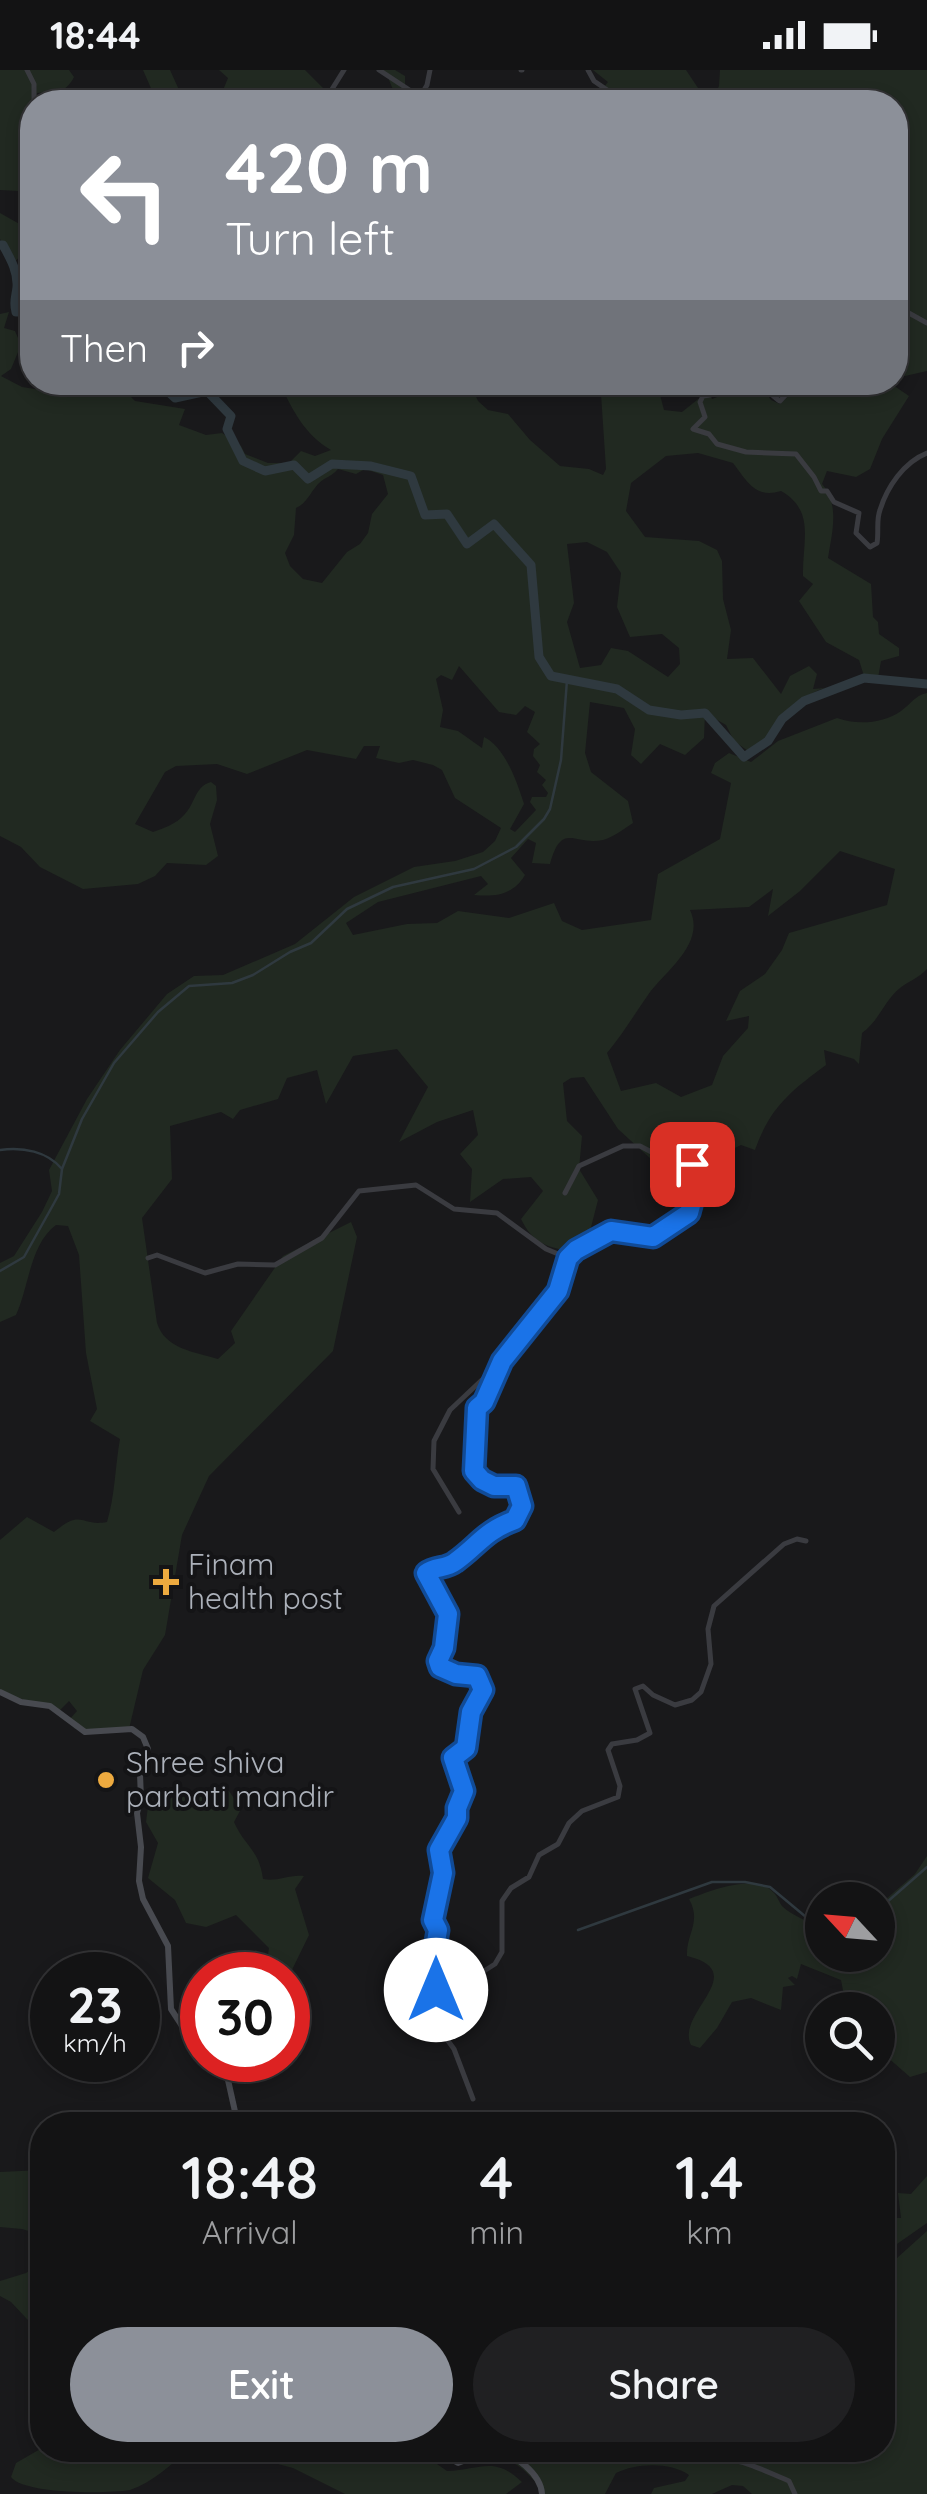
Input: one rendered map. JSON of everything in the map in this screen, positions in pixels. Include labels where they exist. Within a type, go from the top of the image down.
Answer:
[{"type":"main road","points":[[0,1692],[21,1702],[50,1706],[85,1732],[132,1729],[144,1737],[148,1749],[140,1774],[139,1882],[143,1899],[168,1946],[171,2009],[180,2023]]},
{"type":"main road","points":[[228,2082],[235,2112]]},
{"type":"main road","points":[[518,2462],[536,2477],[542,2494]]},
{"type":"street","points":[[379,70],[409,90]]},
{"type":"street","points":[[588,70],[594,81],[607,90]]},
{"type":"street","points":[[717,395],[703,396],[700,402],[704,417],[692,429],[709,434],[718,444],[746,452],[796,454],[821,491],[827,491],[834,502],[859,513],[856,532],[870,547],[878,543],[878,514],[896,477],[927,453]]},
{"type":"street","points":[[565,1193],[579,1166],[623,1146],[640,1146],[692,1164],[700,1172]]},
{"type":"street","points":[[459,1512],[433,1469],[434,1441],[450,1410],[502,1361],[558,1291],[568,1258],[611,1231],[653,1237],[689,1213],[700,1172],[710,1167]]},
{"type":"street","points":[[148,1258],[156,1256],[205,1274],[238,1264],[275,1265],[322,1238],[359,1191],[411,1185],[438,1196],[454,1209],[497,1213],[546,1249],[568,1258]]},
{"type":"street","points":[[502,1361],[484,1402],[477,1408],[474,1471],[494,1486],[516,1486],[522,1506],[515,1520],[492,1529],[452,1566],[431,1568],[426,1573],[448,1614],[440,1667],[456,1674],[477,1676],[483,1690],[471,1712],[466,1748],[453,1758],[464,1791],[457,1818],[439,1850],[443,1873],[433,1920],[438,1930],[434,1954],[436,1990],[474,2008],[475,2004],[460,1988],[495,1964],[502,1952],[502,1901],[511,1888],[529,1877],[539,1855],[558,1844],[569,1823],[582,1811],[618,1797],[620,1786],[608,1750],[612,1744],[637,1740],[650,1733],[635,1689],[643,1686],[675,1705],[692,1700],[701,1692],[711,1664],[708,1630],[714,1606],[784,1544],[806,1541]]},
{"type":"street","points":[[434,1954],[427,1968],[407,1985],[432,2006],[438,2027],[454,2049],[472,2099]]},
{"type":"street","points":[[736,2462],[788,2481],[794,2494]]},
{"type":"shaded area","points":[[0,70],[69,70],[74,77],[63,90],[20,90],[20,192],[0,190]]},
{"type":"shaded area","points":[[143,70],[170,70],[179,90],[152,90]]},
{"type":"shaded area","points":[[219,70],[305,70],[325,90],[223,90],[228,78]]},
{"type":"shaded area","points":[[380,70],[395,70],[405,76],[408,90],[393,90],[387,75]]},
{"type":"shaded area","points":[[593,70],[686,70],[701,90],[602,90],[608,82]]},
{"type":"shaded area","points":[[720,70],[927,70],[927,371],[908,375],[908,90],[717,90]]},
{"type":"shaded area","points":[[0,213],[20,224],[20,257],[13,263],[0,239]]},
{"type":"shaded area","points":[[9,312],[4,328],[15,331],[20,343],[11,369],[1,376],[20,386],[20,395],[129,395],[135,401],[185,409],[179,425],[206,435],[222,433],[241,446],[245,454],[268,463],[289,463],[301,451],[315,456],[331,450],[300,421],[285,395],[475,395],[488,410],[508,414],[560,466],[589,469],[603,475],[606,469],[601,395],[660,395],[664,410],[682,412],[703,395],[712,399],[723,395],[767,395],[780,404],[789,395],[909,396],[882,439],[870,469],[856,477],[827,471],[822,484],[833,510],[828,558],[871,584],[873,617],[878,622],[879,634],[899,648],[899,656],[881,661],[878,678],[864,676],[859,660],[826,642],[799,601],[813,584],[803,576],[805,528],[792,499],[781,491],[758,490],[733,463],[698,453],[666,456],[631,483],[626,511],[645,537],[699,541],[717,550],[722,561],[723,599],[731,630],[727,659],[753,658],[781,694],[790,676],[809,666],[817,674],[813,689],[825,688],[800,702],[767,740],[748,751],[734,741],[726,725],[705,713],[704,738],[685,755],[660,744],[641,764],[631,755],[635,729],[624,708],[590,702],[585,753],[591,772],[628,801],[633,823],[603,840],[564,839],[550,864],[532,863],[536,843],[528,839],[511,858],[525,875],[503,893],[474,895],[488,884],[481,876],[378,902],[346,923],[353,935],[407,924],[437,923],[458,911],[509,918],[554,903],[562,921],[582,930],[651,920],[658,874],[720,839],[731,783],[711,773],[715,763],[729,753],[751,762],[778,741],[837,718],[852,722],[886,719],[927,693],[927,969],[894,993],[862,1033],[859,1064],[824,1050],[826,1065],[783,1101],[755,1150],[741,1145],[703,1167],[694,1182],[689,1207],[675,1181],[618,1129],[584,1077],[563,1083],[567,1121],[582,1136],[579,1169],[598,1200],[589,1235],[569,1251],[541,1242],[521,1219],[543,1191],[531,1177],[503,1179],[470,1202],[472,1169],[460,1154],[478,1135],[473,1110],[437,1122],[399,1142],[428,1087],[397,1049],[353,1056],[326,1104],[317,1070],[287,1078],[278,1099],[240,1110],[233,1119],[221,1112],[170,1126],[172,1179],[142,1218],[157,1323],[174,1344],[218,1359],[235,1343],[231,1331],[283,1256],[351,1222],[357,1237],[333,1351],[209,1476],[182,1535],[165,1635],[143,1670],[129,1729],[75,1729],[68,1721],[77,1711],[69,1701],[60,1710],[0,1693],[0,1540],[27,1517],[54,1532],[76,1520],[107,1522],[120,1439],[90,1421],[97,1409],[86,1353],[79,1255],[68,1226],[56,1225],[47,1233],[35,1254],[16,1315],[0,1322],[0,1263],[14,1256],[42,1212],[52,1191],[49,1170],[87,1099],[120,1050],[167,994],[194,976],[223,975],[295,944],[354,897],[414,867],[483,852],[501,828],[455,798],[442,770],[413,760],[399,763],[376,758],[380,746],[364,746],[356,759],[307,750],[247,774],[217,764],[176,766],[165,772],[135,824],[153,832],[174,823],[188,810],[201,788],[211,782],[216,786],[217,800],[210,824],[218,856],[206,865],[167,863],[155,876],[138,884],[83,889],[40,867],[21,847],[0,836],[0,314]],"holes":[[[338,469],[356,474],[365,469],[383,475],[388,494],[372,514],[368,533],[360,544],[347,552],[322,583],[303,579],[290,566],[285,553],[294,535],[296,508]],[[587,542],[607,552],[621,573],[617,607],[630,637],[662,634],[679,648],[680,664],[668,677],[628,651],[611,648],[601,665],[580,668],[567,622],[574,603],[567,544]],[[459,666],[499,712],[516,715],[525,706],[535,712],[527,732],[540,744],[533,756],[540,765],[537,772],[546,780],[542,785],[548,793],[546,797],[532,797],[530,802],[536,810],[515,832],[510,829],[524,804],[504,757],[484,737],[482,748],[458,731],[440,727],[443,710],[436,679],[441,675],[452,680]],[[840,851],[895,869],[887,905],[789,933],[765,974],[740,991],[726,1021],[749,1016],[748,1028],[723,1056],[712,1085],[681,1097],[656,1083],[621,1091],[607,1053],[688,946],[693,934],[690,910],[749,907],[773,889],[768,916]]]},
{"type":"shaded area","points":[[229,1791],[241,1809],[234,1822],[255,1854],[263,1879],[304,1876],[295,1889],[309,1935],[301,1952],[268,1952],[269,1948],[236,1915],[206,1927],[186,1923],[175,1900],[148,1878],[158,1843],[146,1822],[148,1806],[187,1793]]},
{"type":"shaded area","points":[[927,1856],[927,2072],[910,2077],[895,2064],[895,1992],[843,1992],[841,1980],[821,1972],[895,1972],[895,1891],[915,1874]]},
{"type":"shaded area","points":[[756,1884],[774,1893],[791,1913],[805,1920],[805,1966],[801,1964],[797,1979],[788,1978],[795,1985],[783,1987],[781,2010],[751,1998],[732,2002],[700,2048],[691,2045],[689,2033],[713,1983],[713,1972],[705,1963],[687,1956],[694,1921],[689,1899],[733,1885]]},
{"type":"shaded area","points":[[30,2171],[30,2231],[0,2227],[0,2172]]},
{"type":"shaded area","points":[[927,2176],[927,2223],[895,2245],[895,2218],[901,2218],[898,2193],[911,2194]]},
{"type":"shaded area","points":[[927,2231],[927,2494],[752,2494],[743,2486],[732,2485],[712,2494],[651,2494],[654,2488],[685,2481],[689,2475],[653,2465],[616,2473],[605,2494],[544,2494],[528,2474],[510,2462],[895,2462],[897,2258]]},
{"type":"shaded area","points":[[30,2270],[30,2322],[0,2296],[0,2281]]},
{"type":"shaded area","points":[[30,2455],[30,2462],[174,2462],[130,2490],[85,2492],[48,2490],[19,2483],[11,2477],[16,2463]]},
{"type":"shaded area","points":[[270,2462],[434,2462],[447,2471],[495,2466],[522,2482],[506,2494],[345,2494],[293,2468]]},
{"type":"waterway","points":[[0,245],[13,265],[16,312],[20,312]]},
{"type":"waterway","points":[[172,395],[189,395]]},
{"type":"waterway","points":[[211,395],[231,416],[227,429],[243,461],[265,471],[294,465],[308,479],[332,464],[371,466],[411,476],[425,515],[447,514],[467,544],[494,524],[531,565],[539,657],[551,676],[617,689],[649,710],[681,715],[705,713],[744,757],[768,741],[782,719],[804,701],[864,678],[927,684]]},
{"type":"waterway","points":[[0,1271],[24,1257],[53,1205],[82,1119],[114,1063],[158,1012],[189,986],[232,983],[253,975],[311,943],[347,909],[393,887],[474,869],[516,847],[544,819],[561,760],[567,680]]},
{"type":"waterway","points":[[0,1150],[34,1152],[62,1169]]},
{"type":"waterway","points":[[895,1895],[927,1867]]},
{"type":"waterway","points":[[578,1930],[712,1882],[770,1887],[805,1916]]},
{"type":"place","name":"Finam health post","points":[[166,1582]]},
{"type":"place","name":"Shree shiva parbati mandir","points":[[106,1780]]},
{"type":"route","points":[[436,1990],[434,1954],[438,1930],[433,1920],[443,1873],[439,1850],[452,1831],[464,1791],[453,1758],[466,1748],[471,1712],[483,1690],[477,1676],[456,1674],[440,1667],[448,1614],[426,1573],[431,1568],[452,1566],[492,1529],[515,1520],[522,1506],[516,1486],[494,1486],[474,1471],[477,1408],[484,1402],[502,1361],[564,1282],[568,1258],[611,1231],[653,1237],[689,1213],[700,1172],[692,1164]]}]
